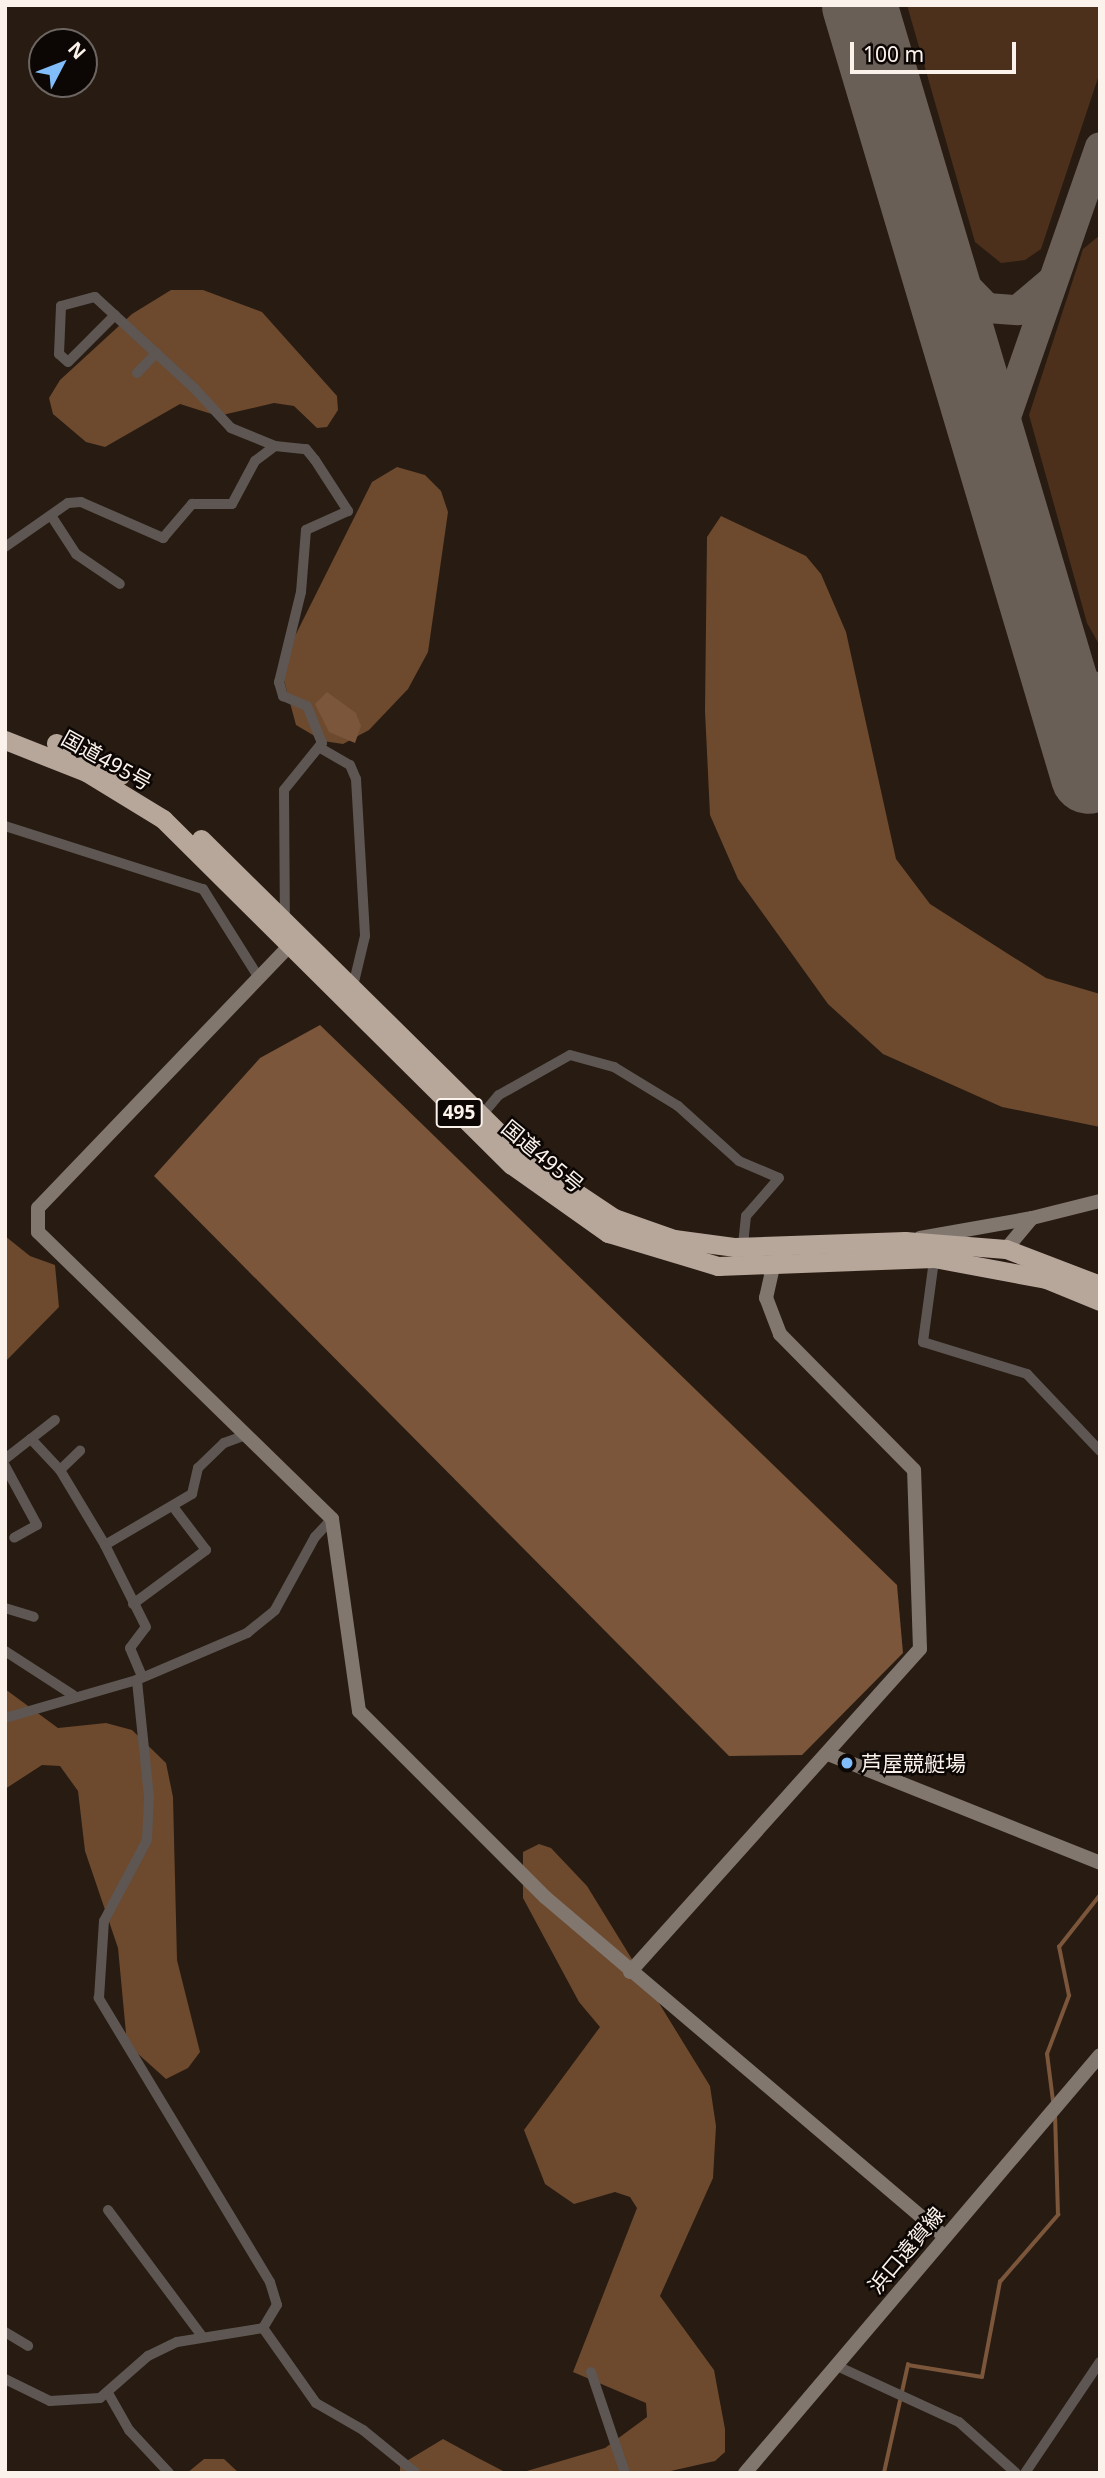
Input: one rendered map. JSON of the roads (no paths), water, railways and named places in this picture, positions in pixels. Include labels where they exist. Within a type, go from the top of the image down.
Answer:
[{"type":"highway","name":"国道495号","points":[[5,727],[87,757],[164,804],[285,919],[295,940],[512,1165],[564,1206],[655,1251],[718,1266],[769,1267],[935,1250],[1006,1249],[1100,1285]]},
{"type":"highway","name":"国道495号","points":[[5,740],[41,750],[137,800],[295,940],[353,986],[524,1158],[614,1218],[674,1239],[743,1247],[905,1241],[1046,1279],[1100,1301]]},
{"type":"street","points":[[115,315],[68,362],[59,354],[61,306],[95,297],[115,315],[156,353],[231,428],[275,446],[306,449],[348,511],[306,530],[301,592],[279,682],[283,696],[307,706],[318,721],[322,749]]},
{"type":"street","points":[[137,373],[156,353]]},
{"type":"street","points":[[5,547],[80,502],[163,538],[192,504],[232,504],[255,461],[275,446]]},
{"type":"street","points":[[52,517],[76,554],[120,584]]},
{"type":"street","points":[[285,919],[285,790],[322,749]]},
{"type":"street","points":[[322,749],[350,765],[356,779],[365,936],[353,986]]},
{"type":"street","points":[[5,826],[203,889],[259,978]]},
{"type":"street","points":[[295,940],[38,1208],[35,1219],[38,1232],[332,1519],[359,1711],[545,1897],[945,2237]]},
{"type":"street","points":[[482,1115],[499,1095],[570,1055],[614,1067],[678,1106],[739,1161],[779,1178],[746,1216],[743,1247]]},
{"type":"street","points":[[905,1241],[1032,1218],[1100,1201]]},
{"type":"street","points":[[1006,1249],[1032,1218]]},
{"type":"street","points":[[630,1972],[920,1649],[914,1470],[780,1334],[766,1298],[769,1267],[783,1246]]},
{"type":"street","points":[[935,1250],[923,1342],[1027,1374],[1100,1451]]},
{"type":"street","points":[[5,1459],[55,1420]]},
{"type":"street","points":[[105,1545],[174,1508],[192,1494],[198,1468],[224,1443],[246,1435]]},
{"type":"street","points":[[31,1439],[60,1470],[105,1545],[146,1627],[130,1648],[139,1677],[147,1840],[104,1921],[99,1998],[270,2282],[277,2305],[263,2328]]},
{"type":"street","points":[[60,1470],[80,1451]]},
{"type":"street","points":[[5,1466],[37,1525],[15,1538]]},
{"type":"street","points":[[133,1604],[206,1550],[174,1508]]},
{"type":"street","points":[[5,1718],[139,1677],[260,1624],[332,1519]]},
{"type":"street","points":[[5,1608],[34,1617]]},
{"type":"street","points":[[5,1651],[73,1695]]},
{"type":"street","points":[[828,1754],[1100,1863]]},
{"type":"street","name":"浜口遠賀線","points":[[745,2473],[1100,2055]]},
{"type":"street","points":[[108,2210],[202,2336]]},
{"type":"street","points":[[5,2379],[50,2401],[76,2403],[108,2393],[148,2356],[202,2336],[263,2328]]},
{"type":"street","points":[[263,2328],[316,2403],[363,2430],[416,2473]]},
{"type":"street","points":[[5,2332],[28,2346]]},
{"type":"street","points":[[1025,2473],[1100,2362]]},
{"type":"street","points":[[837,2366],[958,2422],[1016,2473]]},
{"type":"street","points":[[591,2372],[625,2473]]},
{"type":"street","points":[[108,2393],[129,2430],[169,2473]]},
{"type":"waterway","points":[[1053,2101],[1047,2054],[1069,1996],[1059,1947],[1100,1895]]},
{"type":"waterway","points":[[884,2473],[908,2365],[982,2377],[1000,2282],[1058,2215],[1055,2116]]},
{"type":"place","name":"芦屋競艇場","points":[[847,1763]]}]
